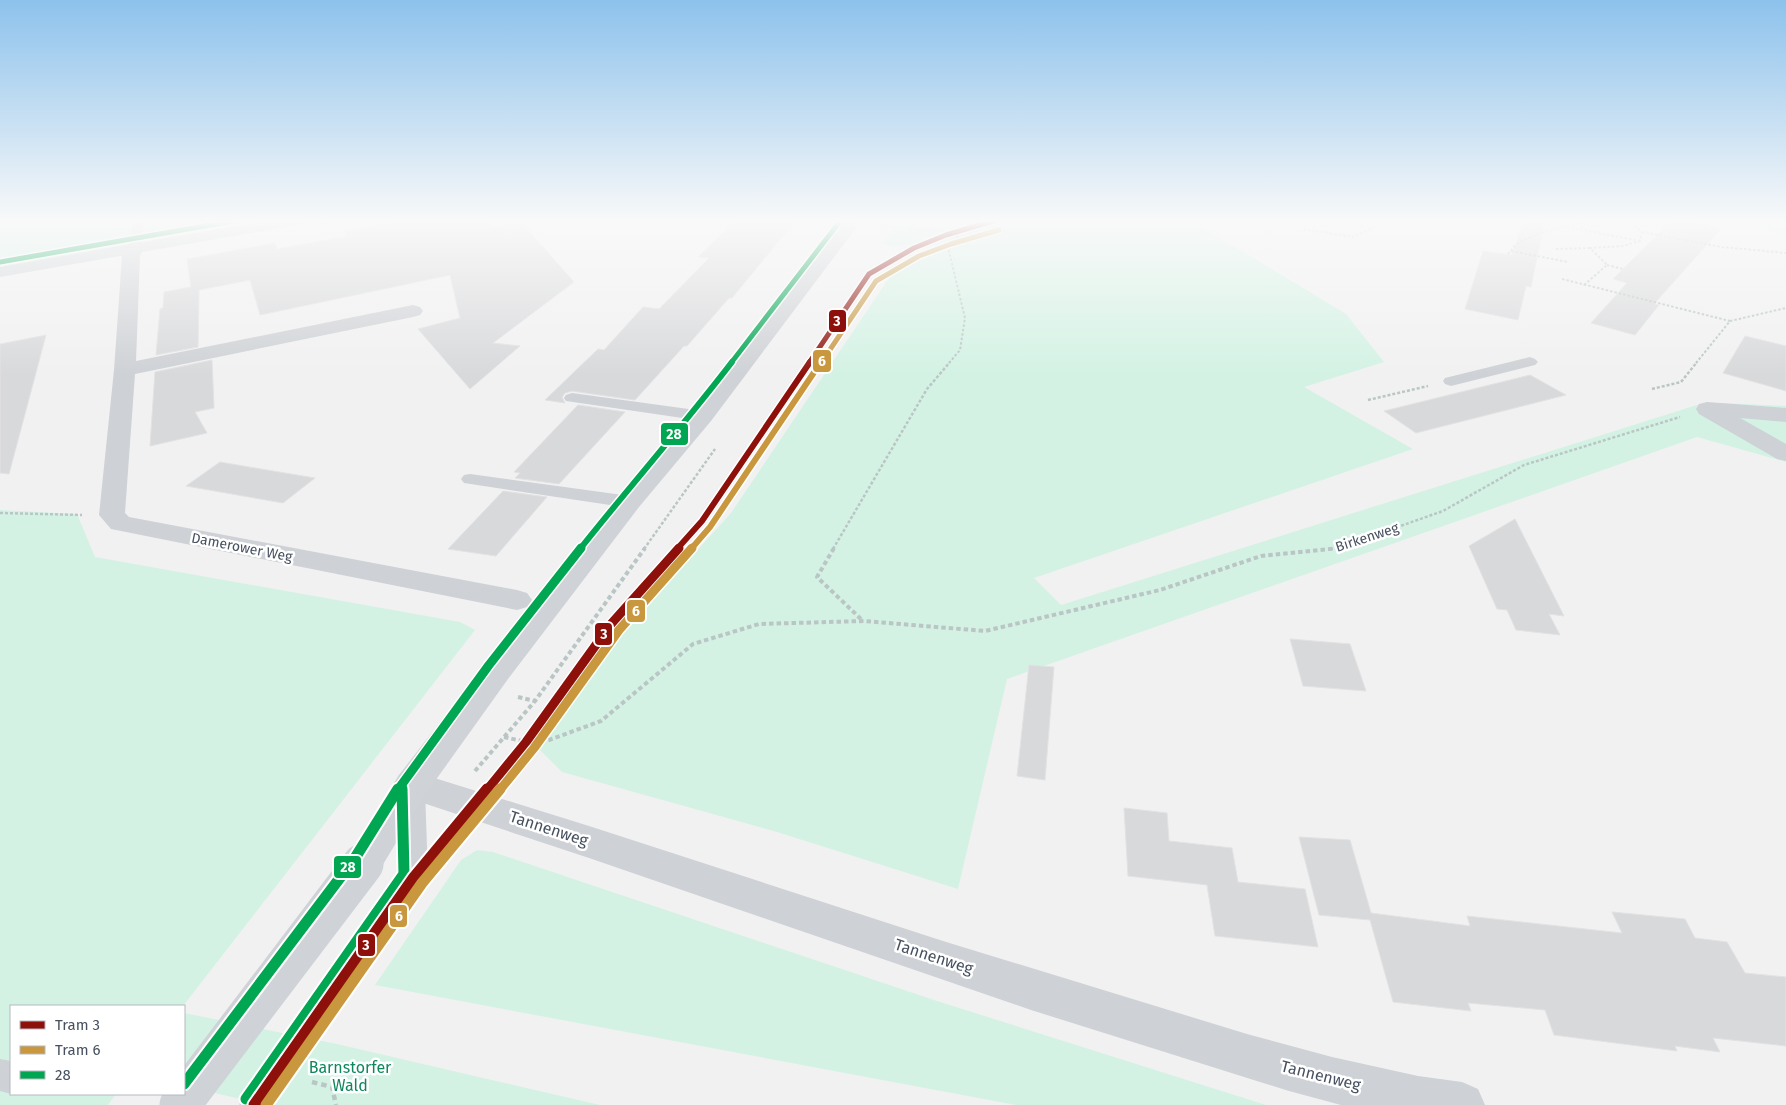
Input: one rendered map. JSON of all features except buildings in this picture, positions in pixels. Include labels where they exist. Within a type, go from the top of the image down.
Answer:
[{"type":"main road","points":[[180,1105],[363,864],[412,785],[497,671],[630,502],[703,416],[814,272]]},
{"type":"street","points":[[112,515],[125,370],[131,272]]},
{"type":"street","points":[[125,370],[413,311]]},
{"type":"street","points":[[1707,409],[1786,415]]},
{"type":"street","points":[[1707,409],[1786,454]]},
{"type":"street","name":"Damerower Weg","points":[[112,515],[120,523],[517,600]]},
{"type":"street","name":"Tannenweg","points":[[412,785],[1060,998],[1321,1078],[1462,1105]]},
{"type":"lane","points":[[1451,381],[1530,362]]},
{"type":"lane","points":[[572,398],[703,416]]},
{"type":"lane","points":[[470,478],[630,502]]},
{"type":"lane","points":[[254,1105],[414,877],[412,785]]},
{"type":"path","points":[[864,622],[817,577],[927,389],[960,350],[965,318],[954,272]]},
{"type":"path","points":[[1584,284],[1599,272]]},
{"type":"path","points":[[1562,279],[1730,321],[1786,308]]},
{"type":"path","points":[[1652,389],[1681,382],[1730,321]]},
{"type":"path","points":[[1368,400],[1451,381]]},
{"type":"path","name":"Birkenweg","points":[[504,736],[526,742],[549,740],[601,721],[693,644],[759,624],[864,622],[985,631],[1160,590],[1261,556],[1338,548],[1443,511],[1524,465],[1707,409]]},
{"type":"path","points":[[452,797],[535,701],[716,448]]},
{"type":"path","points":[[0,513],[112,515]]},
{"type":"path","points":[[332,1087],[336,1105]]},
{"type":"green space","points":[[893,272],[1276,272],[1346,314],[1384,362],[1304,387],[1413,449],[1034,578],[1061,605],[1697,405],[1723,403],[1786,406],[1786,462],[1697,437],[1007,679],[958,889],[777,832],[562,772],[536,746],[606,651],[731,513]]},
{"type":"green space","points":[[0,510],[77,514],[95,557],[460,622],[475,630],[184,1005],[10,1005],[10,1095],[115,1095],[108,1105],[0,1105]]},
{"type":"green space","points":[[477,850],[493,852],[937,1001],[1266,1105],[1016,1105],[375,985],[461,860]]},
{"type":"green space","name":"Barnstorfer Wald","points":[[185,1013],[337,1044],[600,1105],[267,1105],[185,1086]]},
{"type":"tram line","name":"3","points":[[254,1105],[414,877],[526,742],[611,624],[702,521],[869,274],[873,272]]},
{"type":"tram line","name":"6","points":[[266,1105],[422,883],[534,748],[619,630],[710,527],[876,281],[889,272]]},
{"type":"transit line","name":"28","points":[[185,1083],[355,858],[404,779],[489,665],[622,496],[695,410],[801,272]]},
{"type":"transit line","name":"28","points":[[246,1099],[404,874],[402,785]]}]
